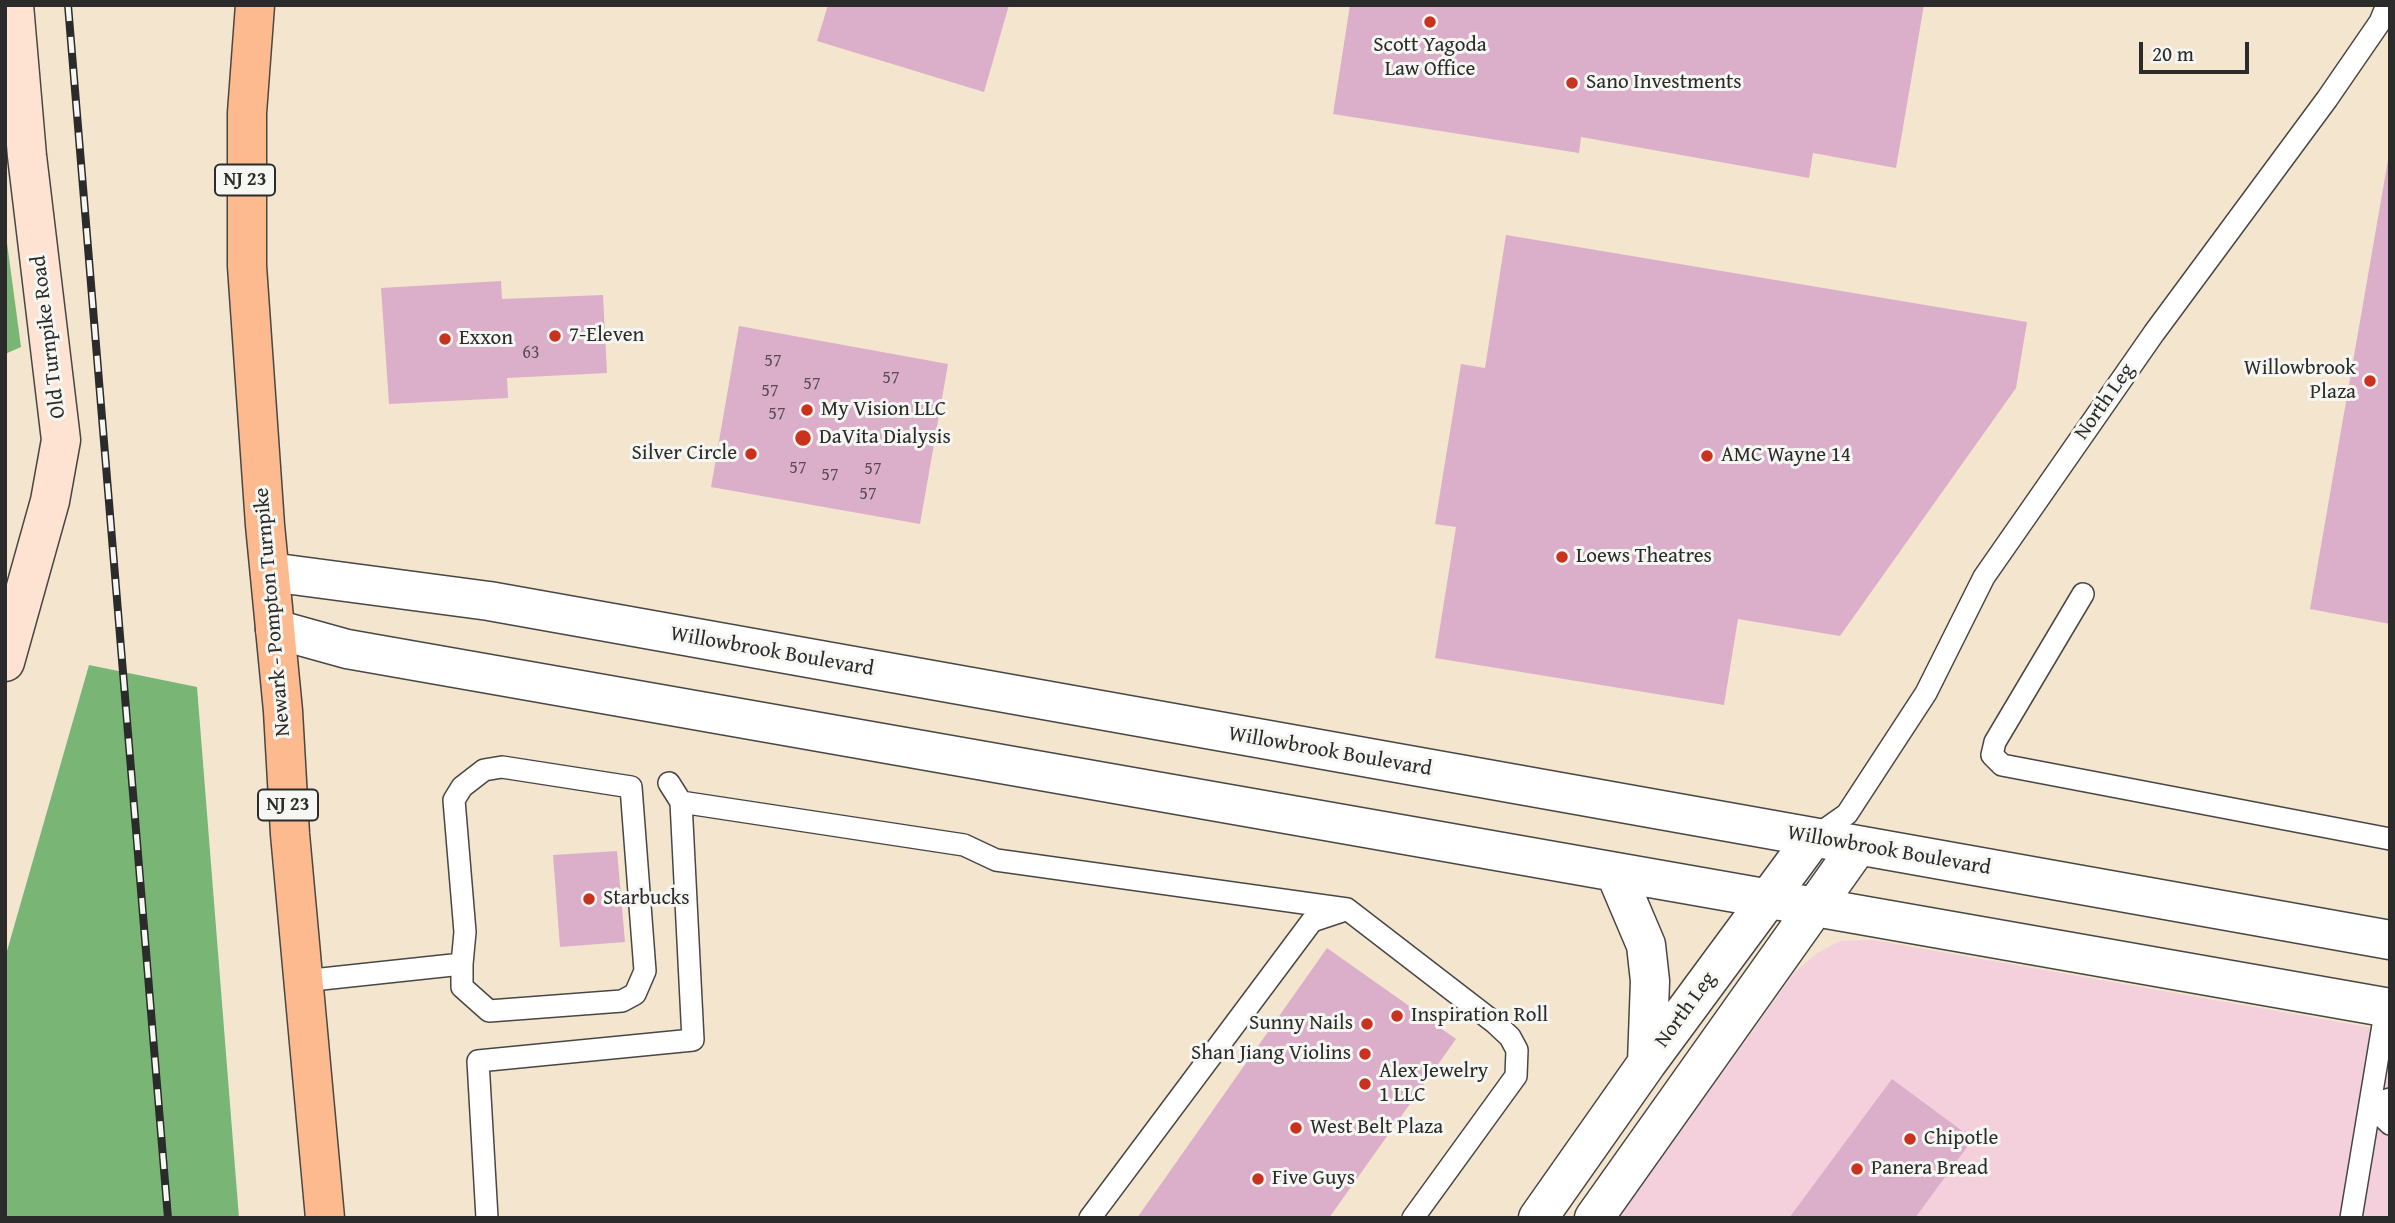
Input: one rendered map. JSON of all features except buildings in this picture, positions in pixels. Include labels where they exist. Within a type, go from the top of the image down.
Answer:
[{"type":"main road","name":"Newark - Pompton Turnpike","points":[[254,5],[247,113],[247,266],[303,981],[325,1218]]},
{"type":"street","name":"Old Turnpike Road","points":[[5,662],[50,501],[61,440],[27,156],[14,5]]},
{"type":"street","name":"Willowbrook Boulevard","points":[[270,572],[489,601],[1813,838],[1852,830],[2390,940]]},
{"type":"street","points":[[275,629],[347,649],[2388,1008]]},
{"type":"street","name":"North Leg","points":[[1594,1218],[1817,907],[1852,830]]},
{"type":"street","name":"North Leg","points":[[1538,1218],[1647,1063],[1813,838]]},
{"type":"street","points":[[1615,872],[1646,945],[1650,981],[1647,1063]]},
{"type":"lane","name":"North Leg","points":[[1852,830],[1926,693],[1984,577],[2154,333],[2334,88],[2380,22],[2387,5]]},
{"type":"lane","points":[[2083,594],[1995,742],[1992,755],[2001,765],[2390,839]]},
{"type":"lane","points":[[502,767],[631,787],[645,971],[635,994],[622,1001],[489,1011],[462,987],[462,964],[465,932],[454,800],[462,787],[484,770],[502,767]]},
{"type":"lane","points":[[487,1218],[478,1061],[693,1040],[681,802],[669,783]]},
{"type":"lane","points":[[681,802],[964,845],[996,860],[1347,909],[1495,1023],[1510,1037],[1517,1050],[1516,1076],[1413,1218]]},
{"type":"lane","points":[[1090,1218],[1312,921],[1347,909]]},
{"type":"lane","points":[[303,981],[462,964]]},
{"type":"lane","points":[[2351,1218],[2380,1102],[2388,1008]]},
{"type":"lane","points":[[2380,1102],[2390,1124]]},
{"type":"shaded area","points":[[1873,940],[2390,1031],[2390,1218],[1619,1218],[1795,972],[1816,954],[1840,941]]},
{"type":"green space","points":[[5,228],[21,347],[5,354]]},
{"type":"green space","points":[[89,665],[197,687],[239,1218],[5,1218],[5,958]]},
{"type":"railway","points":[[68,5],[168,1218]]},
{"type":"place","name":"Scott Yagoda Law Office","points":[[1430,22]]},
{"type":"place","name":"Sano Investments","points":[[1572,83]]},
{"type":"place","name":"7-Eleven","points":[[555,336]]},
{"type":"place","name":"Exxon","points":[[445,339]]},
{"type":"place","name":"Willowbrook Plaza","points":[[2370,381]]},
{"type":"place","name":"My Vision LLC","points":[[807,410]]},
{"type":"place","name":"DaVita Dialysis","points":[[803,438]]},
{"type":"place","name":"Silver Circle","points":[[751,454]]},
{"type":"place","name":"AMC Wayne 14","points":[[1707,456]]},
{"type":"place","name":"Loews Theatres","points":[[1562,557]]},
{"type":"place","name":"Starbucks","points":[[589,899]]},
{"type":"place","name":"Inspiration Roll","points":[[1397,1016]]},
{"type":"place","name":"Sunny Nails","points":[[1367,1024]]},
{"type":"place","name":"Shan Jiang Violins","points":[[1365,1054]]},
{"type":"place","name":"Alex Jewelry 1 LLC","points":[[1365,1084]]},
{"type":"place","name":"West Belt Plaza","points":[[1296,1128]]},
{"type":"place","name":"Chipotle","points":[[1910,1139]]},
{"type":"place","name":"Panera Bread","points":[[1857,1169]]},
{"type":"place","name":"Five Guys","points":[[1258,1179]]}]
